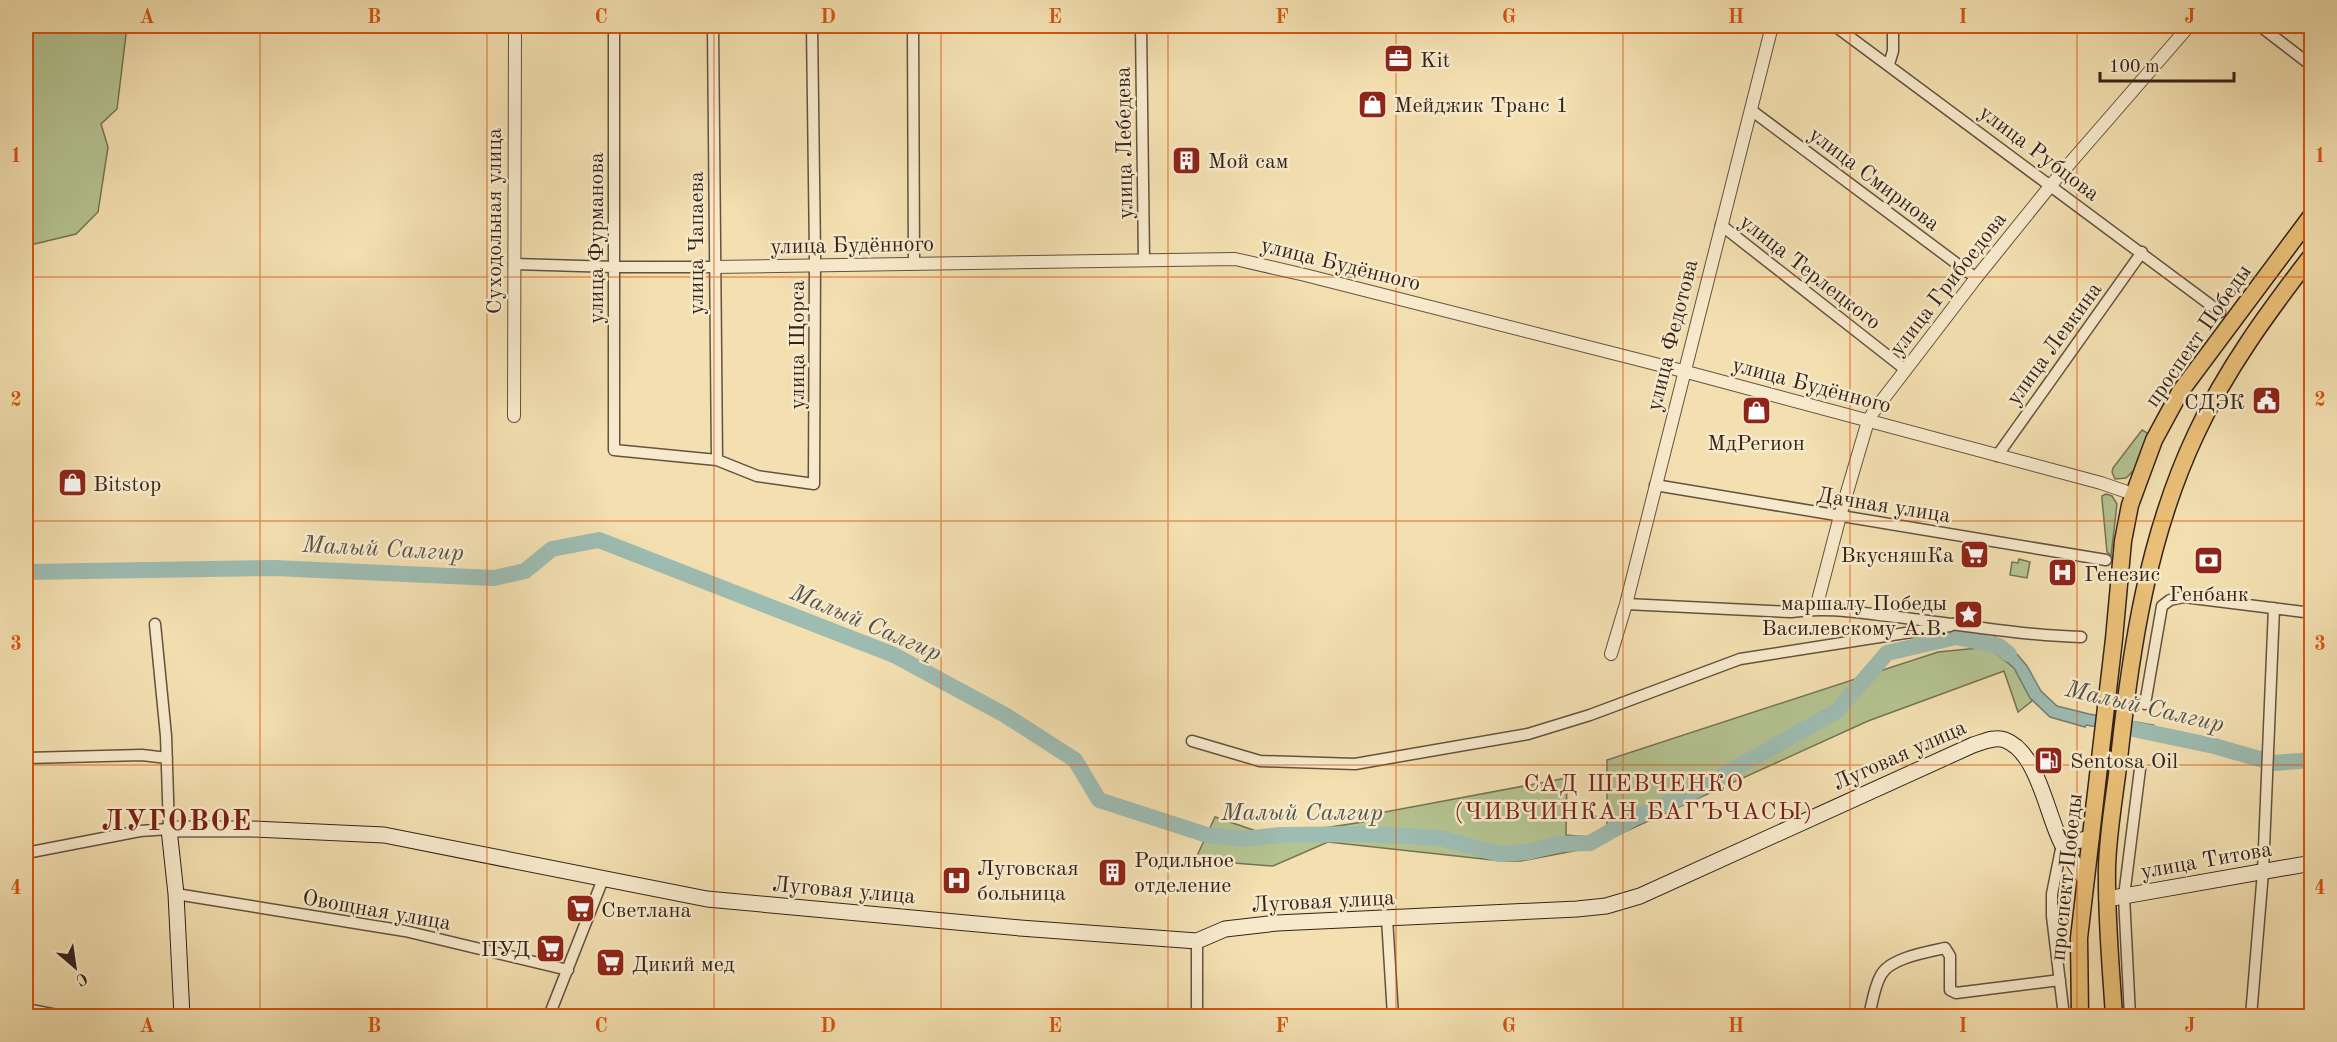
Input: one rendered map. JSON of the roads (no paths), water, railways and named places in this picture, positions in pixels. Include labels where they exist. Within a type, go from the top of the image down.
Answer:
[{"type":"main road","name":"проспект Победы","points":[[2080,1017],[2079,938],[2123,541],[2133,494],[2166,416],[2223,319],[2312,215]]},
{"type":"main road","name":"проспект Победы","points":[[2114,1017],[2107,865],[2120,743],[2141,601],[2166,507],[2197,433],[2247,344],[2312,255]]},
{"type":"main road","points":[[2223,319],[2247,322],[2250,326],[2247,344]]},
{"type":"main road","name":"Луговая улица","points":[[169,829],[384,835],[707,899],[1020,928],[1197,941],[1225,929],[1277,923],[1577,909],[1622,902],[1724,859],[1973,745],[1996,739],[2010,743],[2028,761],[2044,795],[2062,844],[2085,879]]},
{"type":"main road","points":[[169,829],[176,894],[182,1017]]},
{"type":"main road","points":[[2062,844],[2091,838]]},
{"type":"main road","name":"улица Титова","points":[[2107,899],[2312,863]]},
{"type":"street","name":"Суходольная улица","points":[[514,416],[515,26]]},
{"type":"street","name":"улица Фурманова","points":[[614,26],[614,450],[717,460]]},
{"type":"street","name":"улица Чапаева","points":[[713,26],[717,460]]},
{"type":"street","name":"улица Щорса","points":[[717,460],[757,476],[814,483],[815,266],[812,26]]},
{"type":"street","points":[[913,26],[914,264]]},
{"type":"street","name":"улица Лебедева","points":[[1141,26],[1144,260]]},
{"type":"street","name":"улица Федотова","points":[[1611,654],[1626,604],[1772,26]]},
{"type":"street","name":"улица Рубцова","points":[[1835,26],[2142,252],[2223,319]]},
{"type":"street","points":[[1889,64],[1893,51],[1893,26]]},
{"type":"street","name":"улица Грибоедова","points":[[1816,608],[1868,421],[1976,278],[2051,185],[2189,26]]},
{"type":"street","points":[[2260,26],[2312,66]]},
{"type":"street","name":"улица Смирнова","points":[[1750,110],[1976,278]]},
{"type":"street","name":"улица Терлецкого","points":[[1721,225],[1906,370]]},
{"type":"street","name":"улица Левкина","points":[[1996,456],[2142,252]]},
{"type":"street","name":"улица Будённого","points":[[514,264],[714,267],[1235,259],[1305,274],[1683,371],[2101,483],[2133,494]]},
{"type":"street","name":"Дачная улица","points":[[1655,485],[2106,560]]},
{"type":"street","points":[[2145,704],[2162,606],[2170,600],[2184,597],[2312,614]]},
{"type":"street","points":[[1626,604],[1791,612],[1816,608],[1956,623],[2038,636],[2081,637]]},
{"type":"street","points":[[2251,1017],[2262,872],[2274,608]]},
{"type":"street","points":[[1192,741],[1260,761],[1355,764],[1528,734],[1590,715],[1740,659],[1950,626],[1956,623]]},
{"type":"street","points":[[155,624],[167,758],[169,829]]},
{"type":"street","points":[[26,758],[131,755],[167,758]]},
{"type":"street","points":[[2130,1017],[2124,896],[2140,769]]},
{"type":"street","name":"Луговая улица","points":[[26,853],[140,831],[169,829]]},
{"type":"street","points":[[2062,844],[2052,894],[2052,916],[2064,1017]]},
{"type":"street","points":[[549,1017],[603,879]]},
{"type":"street","name":"Овощная улица","points":[[176,894],[405,931],[568,970]]},
{"type":"street","points":[[1387,918],[1393,1017]]},
{"type":"street","points":[[1197,941],[1197,1017]]},
{"type":"street","points":[[1869,1017],[1881,975],[1892,964],[1922,953],[1945,948],[1950,956],[1950,990],[1956,993],[2060,980]]},
{"type":"street","points":[[26,1009],[62,1017]]},
{"type":"water","points":[[1994,637],[2016,653],[2027,666],[2041,691],[2057,706],[2154,725],[2152,736],[2086,725],[2085,727],[2050,717],[2030,698],[2014,668],[1989,647]]},
{"type":"waterway","name":"Малый Салгир","points":[[26,572],[275,568],[494,578],[525,571],[552,549],[599,540],[894,655],[1005,715],[1075,760],[1099,800],[1207,835],[1245,839],[1280,835],[1367,834],[1440,838],[1499,854],[1528,852],[1559,844],[1590,843],[1634,818],[1691,793],[1837,711],[1887,653],[1956,637],[1999,646],[2009,654]]},
{"type":"waterway","name":"Малый Салгир","points":[[2133,729],[2214,746],[2274,763],[2312,760]]},
{"type":"place","name":"Kit","points":[[1399,59]]},
{"type":"place","name":"Мейджик Транс 1","points":[[1373,104]]},
{"type":"place","name":"Мой сам","points":[[1187,160]]},
{"type":"place","name":"СДЭК","points":[[2266,401]]},
{"type":"place","name":"МдРегион","points":[[1756,410]]},
{"type":"place","name":"Bitstop","points":[[72,483]]},
{"type":"place","name":"ВкусняшКа","points":[[1975,554]]},
{"type":"place","name":"Генбанк","points":[[2209,561]]},
{"type":"place","name":"Генезис","points":[[2063,573]]},
{"type":"place","name":"маршалу Победы Василевскому А.В.","points":[[1968,615]]},
{"type":"place","name":"Sentosa Oil","points":[[2049,760]]},
{"type":"place","name":"Родильное отделение","points":[[1113,872]]},
{"type":"place","name":"Луговская больница","points":[[956,880]]},
{"type":"place","name":"Светлана","points":[[580,909]]},
{"type":"place","name":"ПУД","points":[[551,948]]},
{"type":"place","name":"Дикий мед","points":[[611,963]]},
{"type":"district","name":"САД ШЕВЧЕНКО (ЧИВЧИНКАН БАГЪЧАСЫ)","points":[[1634,797]]},
{"type":"district","name":"ЛУГОВОЕ","points":[[177,820]]}]
